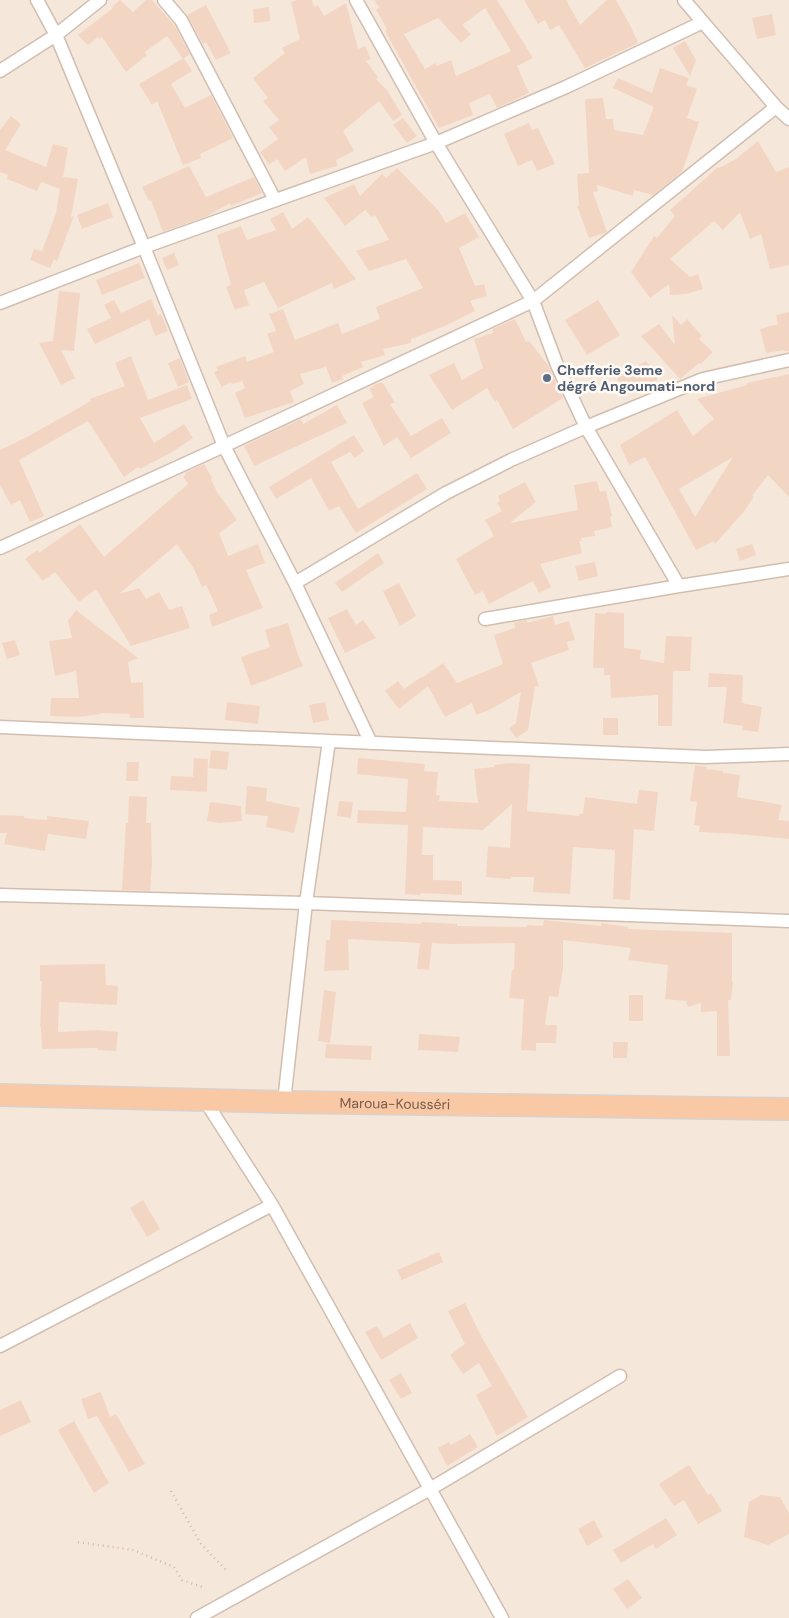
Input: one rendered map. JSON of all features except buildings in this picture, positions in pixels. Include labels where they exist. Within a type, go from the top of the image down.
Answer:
[{"type":"highway","name":"Maroua-Kousséri","points":[[0,1095],[284,1102],[789,1109]]},
{"type":"street","points":[[37,0],[56,35],[224,446],[296,583],[371,743]]},
{"type":"street","points":[[0,70],[56,35],[100,0]]},
{"type":"street","points":[[164,0],[181,20],[275,200]]},
{"type":"street","points":[[356,0],[436,143],[533,301],[557,365],[586,427],[679,586]]},
{"type":"street","points":[[684,0],[789,120]]},
{"type":"street","points":[[0,303],[144,247],[436,143],[566,87],[703,22]]},
{"type":"street","points":[[0,548],[224,446],[533,301],[776,107]]},
{"type":"street","points":[[296,583],[446,493],[511,460],[586,427],[703,380],[789,360]]},
{"type":"street","points":[[485,619],[789,569]]},
{"type":"street","points":[[0,727],[705,757],[789,754]]},
{"type":"street","points":[[284,1102],[306,904],[329,741]]},
{"type":"street","points":[[0,896],[789,920]]},
{"type":"street","points":[[204,1099],[272,1205],[502,1618]]},
{"type":"street","points":[[0,1346],[272,1205]]},
{"type":"street","points":[[197,1618],[430,1489],[620,1376]]},
{"type":"path","points":[[171,1491],[201,1544],[226,1570]]},
{"type":"path","points":[[78,1542],[133,1550],[174,1568],[182,1580],[204,1588]]},
{"type":"shaded area","points":[[0,0],[789,0],[789,1618],[0,1618]]},
{"type":"place","name":"Chefferie 3eme dégré Angoumati-nord","points":[[547,378]]}]
